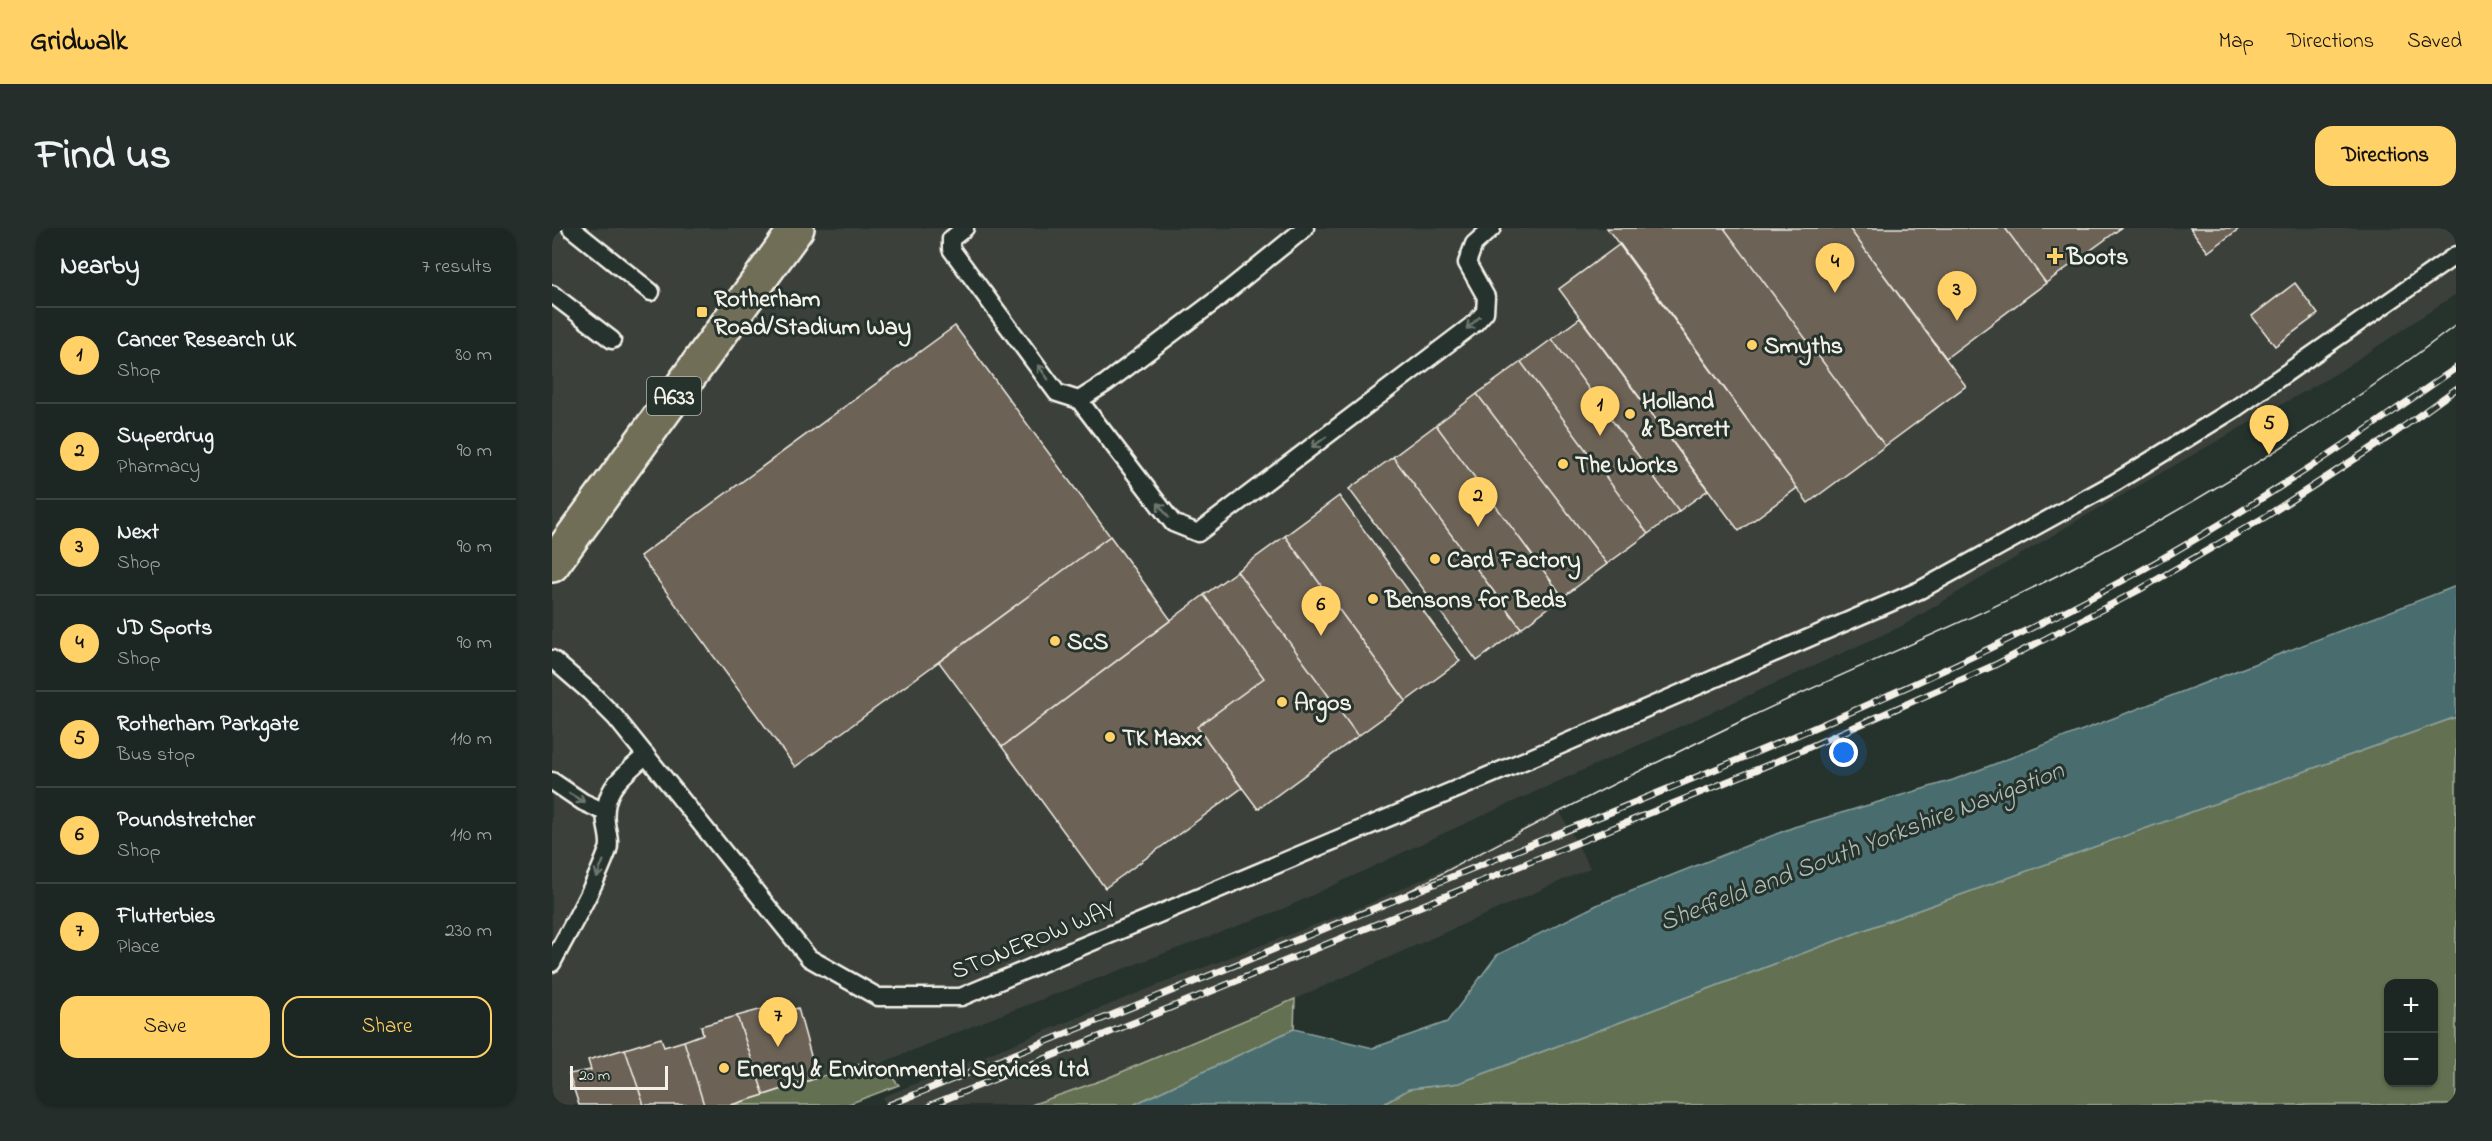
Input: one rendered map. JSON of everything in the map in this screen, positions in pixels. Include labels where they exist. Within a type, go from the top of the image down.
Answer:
[{"type":"main road","name":"A633","points":[[552,565],[797,228]]},
{"type":"lane","points":[[571,228],[651,291]]},
{"type":"lane","points":[[965,228],[951,239],[951,249],[1057,393],[1079,400],[1173,523],[1198,533],[1475,323],[1485,312],[1486,297],[1467,263],[1474,244],[1492,228]]},
{"type":"lane","points":[[1079,400],[1106,383],[1305,228]]},
{"type":"lane","name":"STONEROW WAY","points":[[552,659],[590,692],[646,755],[809,958],[878,998],[961,998],[1920,590],[2114,483],[2226,415],[2456,255]]},
{"type":"lane","points":[[552,294],[612,340]]},
{"type":"lane","points":[[552,963],[591,893],[609,846],[605,812],[606,799],[613,787],[646,755]]},
{"type":"lane","points":[[552,781],[583,802],[605,812]]},
{"type":"shaded area","points":[[552,228],[2456,228],[2456,294],[2337,373],[2073,523],[1902,626],[1442,834],[1285,908],[995,1017],[879,1064],[866,1062],[733,1105],[552,1105]]},
{"type":"shaded area","points":[[1559,810],[1590,868],[1295,999],[1105,1079],[1031,1105],[886,1105],[883,1097],[1148,989],[1366,905],[1451,866]]},
{"type":"green space","points":[[2456,717],[2456,1105],[1382,1105],[1409,1089],[1459,1083],[1888,921]]},
{"type":"green space","points":[[1295,999],[1294,1029],[1133,1105],[1031,1105],[1105,1079]]},
{"type":"green space","points":[[866,1062],[879,1064],[899,1085],[846,1105],[733,1105]]},
{"type":"water","name":"Sheffield and South Yorkshire Navigation","points":[[2456,586],[2456,717],[1888,921],[1459,1083],[1409,1089],[1382,1105],[1133,1105],[1294,1029],[1373,1048],[1447,1022],[1497,955],[1599,904],[1794,827],[1953,780]]},
{"type":"building","name":"Smyths","points":[[1607,228],[1724,228],[1885,446],[1808,503]]},
{"type":"building","points":[[1724,228],[1849,228],[1966,386],[1885,446]]},
{"type":"building","points":[[1849,228],[2005,228],[2046,283],[1946,358]]},
{"type":"building","name":"Boots","points":[[2005,228],[2121,228],[2046,283]]},
{"type":"building","points":[[2190,228],[2240,228],[2208,252]]},
{"type":"building","points":[[1620,244],[1797,488],[1739,531],[1559,289]]},
{"type":"building","points":[[2295,283],[2318,314],[2275,346],[2252,316]]},
{"type":"building","name":"Holland & Barrett","points":[[1580,318],[1708,490],[1679,511],[1552,339]]},
{"type":"building","points":[[955,326],[1110,536],[795,767],[640,556]]},
{"type":"building","points":[[1552,339],[1679,511],[1648,534],[1521,362]]},
{"type":"building","name":"The Works","points":[[1521,362],[1648,534],[1607,564],[1477,394]]},
{"type":"building","points":[[1477,394],[1607,564],[1563,597],[1436,425]]},
{"type":"building","points":[[1436,425],[1563,597],[1521,628],[1393,457]]},
{"type":"building","name":"Card Factory","points":[[1393,457],[1521,628],[1477,661],[1349,489]]},
{"type":"building","name":"Bensons for Beds","points":[[1339,496],[1460,661],[1406,701],[1285,536]]},
{"type":"building","name":"ScS","points":[[1110,536],[1171,620],[1002,747],[939,662]]},
{"type":"building","points":[[1285,536],[1406,701],[1358,736],[1237,571]]},
{"type":"building","name":"Argos","points":[[1237,571],[1358,736],[1258,809],[1197,727],[1264,678],[1204,595]]},
{"type":"building","name":"TK Maxx","points":[[1204,595],[1264,678],[1197,727],[1242,788],[1105,888],[1002,747]]},
{"type":"building","points":[[774,1006],[777,1015],[798,1008],[817,1078],[764,1095],[737,1016]]},
{"type":"building","name":"Energy & Environmental Services Ltd","points":[[737,1016],[764,1095],[731,1105],[704,1105],[684,1041],[703,1034],[701,1026]]},
{"type":"building","points":[[661,1038],[664,1047],[684,1041],[704,1105],[644,1105],[625,1049]]},
{"type":"building","points":[[625,1049],[644,1105],[579,1105],[569,1074],[591,1070],[588,1060]]},
{"type":"tram line","points":[[1385,904],[1566,808],[1704,739],[1989,609],[2119,543],[2218,486],[2315,425],[2456,325]]},
{"type":"railway","points":[[889,1105],[1700,776],[1847,714],[1991,648],[2133,575],[2216,527],[2257,502],[2456,368]]},
{"type":"railway","points":[[931,1105],[1773,763],[1995,665],[2139,590],[2265,517],[2392,435],[2456,389]]},
{"type":"place","name":"Boots","points":[[2055,256]]},
{"type":"place","name":"JD Sports","points":[[1835,293]]},
{"type":"place","name":"Rotherham Road/Stadium Way","points":[[702,312]]},
{"type":"place","name":"Next","points":[[1957,321]]},
{"type":"place","name":"Smyths","points":[[1752,345]]},
{"type":"place","name":"Holland & Barrett","points":[[1630,414]]},
{"type":"place","name":"Cancer Research UK","points":[[1600,436]]},
{"type":"place","name":"Rotherham Parkgate","points":[[2269,455]]},
{"type":"place","name":"The Works","points":[[1563,464]]},
{"type":"place","name":"Superdrug","points":[[1478,527]]},
{"type":"place","name":"Card Factory","points":[[1435,559]]},
{"type":"place","name":"Bensons for Beds","points":[[1373,599]]},
{"type":"place","name":"Poundstretcher","points":[[1321,636]]},
{"type":"place","name":"ScS","points":[[1055,641]]},
{"type":"place","name":"Argos","points":[[1282,702]]},
{"type":"place","name":"TK Maxx","points":[[1110,737]]},
{"type":"place","name":"Flutterbies","points":[[778,1047]]},
{"type":"place","name":"Energy & Environmental Services Ltd","points":[[724,1068]]}]
